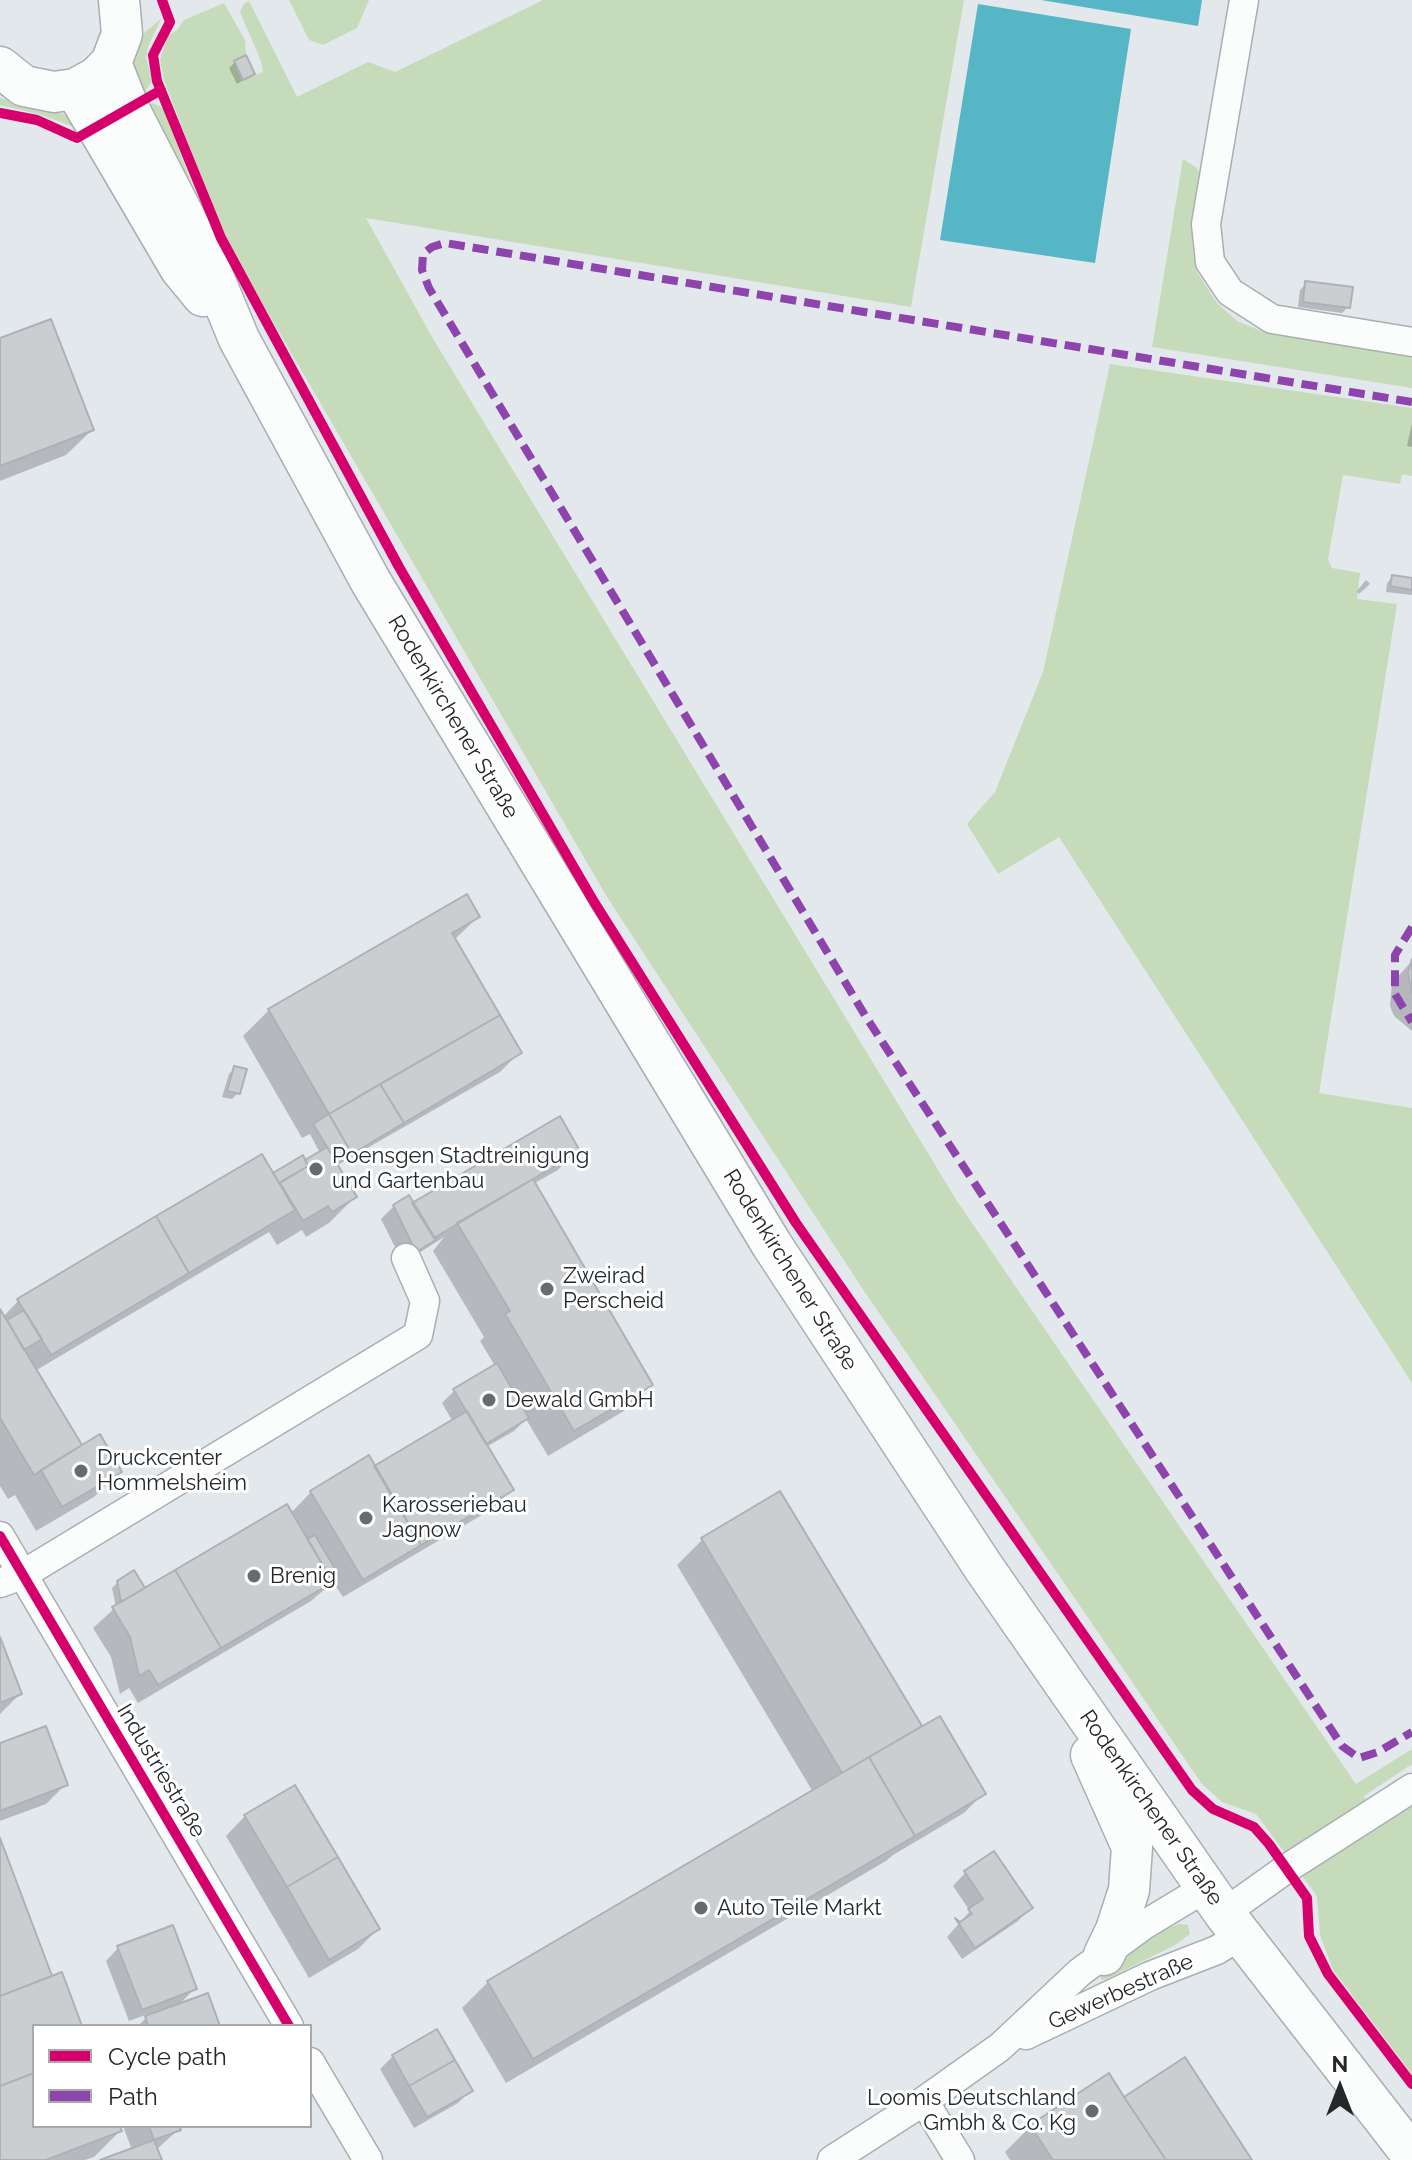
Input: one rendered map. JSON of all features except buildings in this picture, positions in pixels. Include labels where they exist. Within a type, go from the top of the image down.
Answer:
[{"type":"main road","points":[[8,81],[54,92],[75,89],[97,77],[111,63],[122,34],[119,0]]},
{"type":"main road","name":"Rodenkirchener Straße","points":[[111,63],[130,111],[206,259],[239,339],[371,582],[772,1245],[984,1568],[1224,1912],[1412,2155]]},
{"type":"main road","name":"Rodenkirchener Straße","points":[[75,89],[180,268],[239,339]]},
{"type":"main road","points":[[1057,1673],[1076,1725],[1132,1847],[1129,1890],[1104,1955]]},
{"type":"street","points":[[1244,0],[1206,224],[1210,262],[1230,292],[1272,319],[1412,342]]},
{"type":"street","points":[[11,1579],[418,1335],[425,1301],[406,1258]]},
{"type":"street","name":"Industriestraße","points":[[0,1536],[11,1579],[288,2024]]},
{"type":"street","points":[[1224,1912],[1412,1788]]},
{"type":"street","name":"Gewerbestraße","points":[[832,2160],[1000,2047],[1080,1972],[1144,1925],[1224,1912],[1217,1950],[1114,1992],[1000,2047]]},
{"type":"street","points":[[312,2065],[368,2160]]},
{"type":"street","points":[[924,2101],[960,2160]]},
{"type":"green space","points":[[289,0],[369,0],[357,28],[323,45],[309,40]]},
{"type":"green space","points":[[543,0],[964,0],[911,307],[366,218],[432,337],[957,1201],[1356,1784],[1412,1749],[1412,1764],[1364,1796],[1381,1821],[1412,1803],[1412,2074],[1333,1970],[1320,1935],[1317,1896],[1256,1814],[1222,1802],[1202,1784],[862,1288],[607,897],[224,237],[164,80],[160,59],[168,36],[184,20],[224,3],[245,40],[246,55],[234,61],[243,79],[263,72],[240,12],[249,1],[297,97],[368,62],[395,72]]},
{"type":"green space","points":[[161,19],[148,47],[146,58],[152,81],[144,93],[130,76],[132,61],[145,32]]},
{"type":"green space","points":[[0,98],[63,114],[74,121],[79,129],[42,115],[0,105]]},
{"type":"green space","points":[[153,103],[163,108],[214,242],[137,112]]},
{"type":"green space","points":[[1183,159],[1197,168],[1201,178],[1192,237],[1193,252],[1197,272],[1217,303],[1237,321],[1261,331],[1412,356],[1412,388],[1152,347]]},
{"type":"green space","points":[[1110,364],[1412,408],[1412,476],[1402,474],[1400,484],[1343,475],[1328,559],[1332,568],[1360,573],[1357,599],[1397,604],[1319,1093],[1412,1108],[1412,1383],[1059,837],[998,874],[967,824],[995,792],[1043,672]]},
{"type":"green space","points":[[1179,1924],[1188,1925],[1190,1934],[1175,1945],[1105,1980],[1101,1979],[1101,1975],[1155,1933]]},
{"type":"water","points":[[1041,0],[1202,0],[1198,26]]},
{"type":"water","points":[[978,4],[1131,29],[1095,263],[940,240]]},
{"type":"marked path","points":[[1412,402],[445,243],[423,254],[422,270],[429,288],[866,1017],[1342,1746],[1359,1758],[1378,1752],[1412,1732]]},
{"type":"marked path","points":[[1412,927],[1395,955],[1395,994],[1412,1022]]},
{"type":"cycle path","points":[[162,0],[170,22],[153,55],[157,81],[221,238],[399,567],[594,902],[796,1223],[1192,1790],[1213,1809],[1254,1827],[1307,1898],[1309,1936],[1328,1974],[1412,2084]]},
{"type":"cycle path","points":[[0,113],[37,120],[77,138],[161,90]]},
{"type":"cycle path","points":[[0,1536],[288,2024]]},
{"type":"place","name":"Poensgen Stadtreinigung und Gartenbau","points":[[316,1169]]},
{"type":"place","name":"Zweirad Perscheid","points":[[547,1289]]},
{"type":"place","name":"Dewald GmbH","points":[[489,1400]]},
{"type":"place","name":"Druckcenter Hommelsheim","points":[[81,1471]]},
{"type":"place","name":"Karosseriebau Jagnow","points":[[366,1518]]},
{"type":"place","name":"Brenig","points":[[254,1576]]},
{"type":"place","name":"Auto Teile Markt","points":[[701,1908]]},
{"type":"place","name":"Loomis Deutschland Gmbh & Co. Kg","points":[[1092,2111]]}]
